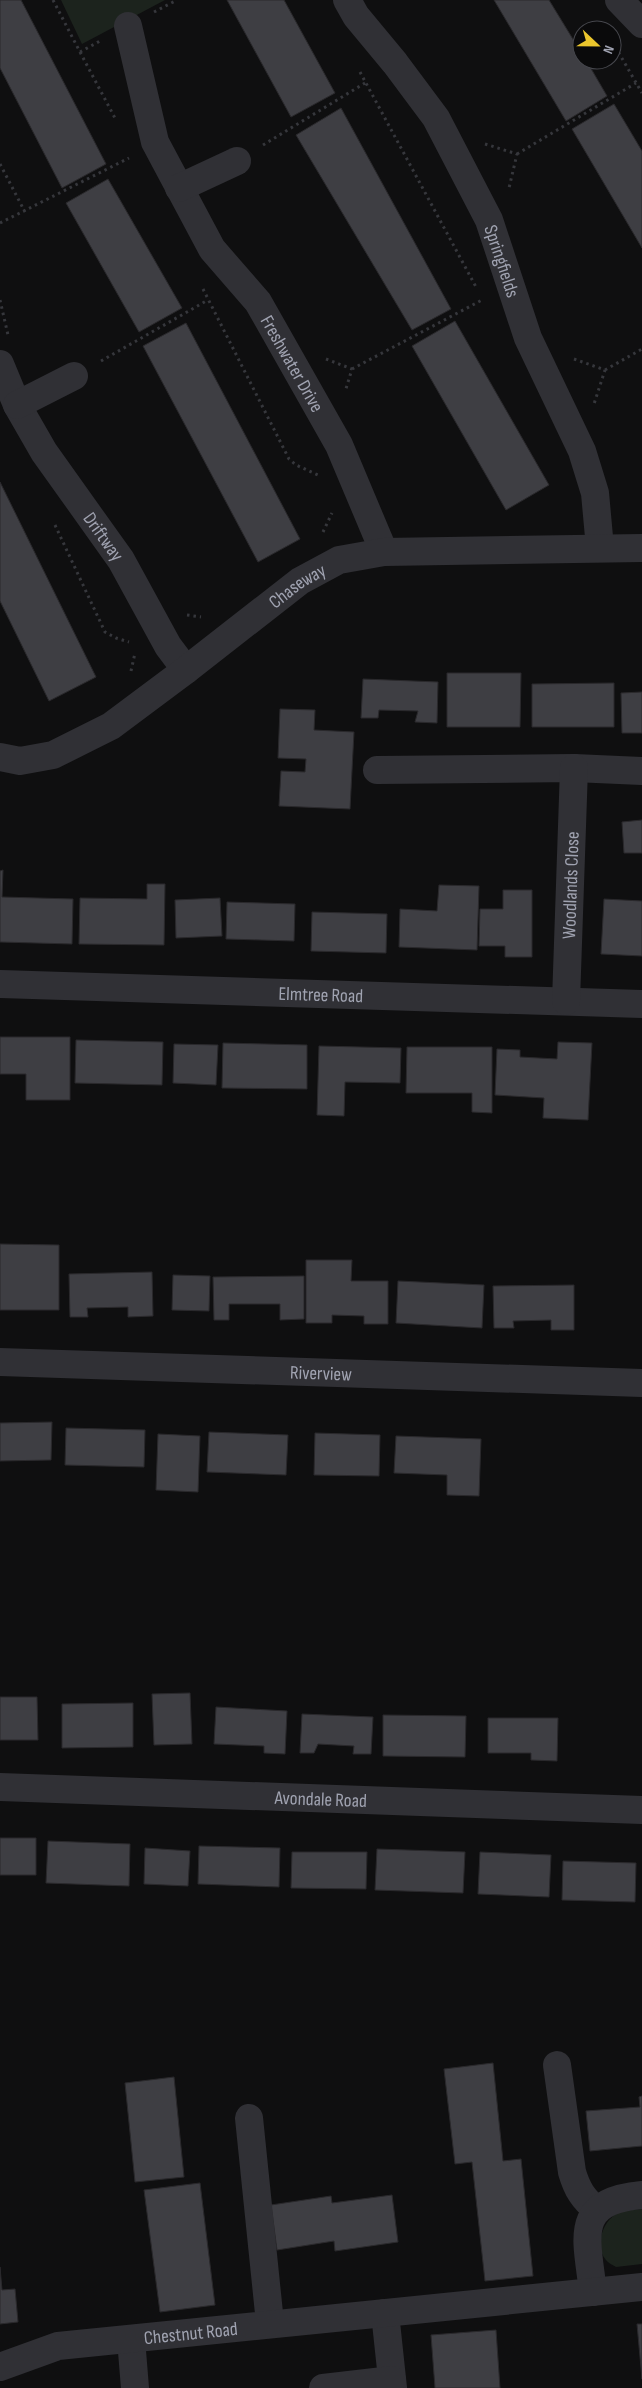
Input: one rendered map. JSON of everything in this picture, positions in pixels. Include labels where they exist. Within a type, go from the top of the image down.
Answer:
[{"type":"street","name":"Springfields","points":[[347,0],[356,16],[395,63],[436,118],[490,220],[528,338],[582,451],[595,493],[600,548]]},
{"type":"street","points":[[619,0],[642,24]]},
{"type":"street","name":"Freshwater Drive","points":[[128,26],[155,142],[212,249],[258,302],[339,445],[384,552]]},
{"type":"street","points":[[180,188],[237,161]]},
{"type":"street","name":"Driftway","points":[[5,354],[17,405],[44,452],[121,560],[168,646],[186,670]]},
{"type":"street","points":[[17,405],[74,376]]},
{"type":"street","name":"Chaseway","points":[[0,757],[20,761],[53,755],[111,726],[300,581],[339,560],[384,552],[642,548]]},
{"type":"street","points":[[377,770],[574,768],[642,771]]},
{"type":"street","name":"Woodlands Close","points":[[566,1001],[574,768]]},
{"type":"street","name":"Elmtree Road","points":[[0,984],[642,1004]]},
{"type":"street","name":"Riverview","points":[[0,1362],[642,1383]]},
{"type":"street","name":"Avondale Road","points":[[0,1787],[642,1810]]},
{"type":"street","points":[[557,2065],[572,2172],[577,2188],[586,2201],[597,2210]]},
{"type":"street","points":[[249,2118],[270,2324]]},
{"type":"street","points":[[593,2292],[587,2234],[589,2221],[597,2210],[610,2200],[642,2195]]},
{"type":"street","name":"Chestnut Road","points":[[0,2367],[58,2346],[642,2287]]},
{"type":"street","points":[[323,2388],[393,2384],[385,2313]]},
{"type":"street","points":[[131,2338],[135,2388]]},
{"type":"path","points":[[80,52],[116,121]]},
{"type":"path","points":[[622,58],[642,93]]},
{"type":"path","points":[[355,65],[487,307]]},
{"type":"path","points":[[237,161],[365,83]]},
{"type":"path","points":[[517,154],[636,83]]},
{"type":"path","points":[[0,223],[135,155]]},
{"type":"path","points":[[0,164],[24,212]]},
{"type":"path","points":[[200,283],[289,459],[296,465],[325,478]]},
{"type":"path","points":[[344,396],[352,368],[483,299]]},
{"type":"path","points":[[0,300],[5,354]]},
{"type":"path","points":[[74,376],[208,300]]},
{"type":"path","points":[[605,370],[642,349]]},
{"type":"path","points":[[317,356],[352,368]]},
{"type":"path","points":[[322,535],[330,521],[334,507]]},
{"type":"path","points":[[54,522],[105,632],[116,638],[136,643],[130,676]]},
{"type":"path","points":[[182,614],[197,618],[204,617]]},
{"type":"shaded area","points":[[61,0],[165,0],[82,44]]},
{"type":"shaded area","points":[[642,2209],[642,2264],[616,2267],[607,2261],[602,2254],[600,2247],[602,2232],[610,2219],[616,2214],[622,2211]]},
{"type":"building","points":[[0,0],[21,0],[106,164],[62,188],[0,68]]},
{"type":"building","points":[[227,0],[284,0],[335,93],[291,117]]},
{"type":"building","points":[[494,0],[549,0],[572,38],[572,70],[592,70],[607,96],[566,121]]},
{"type":"building","points":[[614,104],[642,151],[642,248],[572,129]]},
{"type":"building","points":[[341,108],[451,309],[412,330],[296,135]]},
{"type":"building","points":[[108,179],[182,308],[139,332],[66,203]]},
{"type":"building","points":[[455,321],[549,485],[506,510],[412,346]]},
{"type":"building","points":[[186,323],[300,539],[258,562],[143,346]]},
{"type":"building","points":[[0,482],[96,677],[49,701],[0,601]]},
{"type":"building","points":[[447,673],[521,673],[520,727],[447,727]]},
{"type":"building","points":[[363,679],[438,682],[437,723],[415,722],[418,711],[379,710],[378,718],[361,718]]},
{"type":"building","points":[[614,683],[614,727],[532,727],[532,684]]},
{"type":"building","points":[[642,692],[642,733],[622,733],[621,693]]},
{"type":"building","points":[[280,709],[315,710],[314,730],[354,732],[350,809],[279,806],[281,771],[305,772],[306,759],[278,758]]},
{"type":"building","points":[[642,820],[642,853],[624,853],[622,822]]},
{"type":"building","points":[[3,870],[2,897],[73,899],[72,944],[0,942],[0,871]]},
{"type":"building","points":[[147,884],[165,884],[164,945],[79,944],[80,898],[147,899]]},
{"type":"building","points":[[439,885],[479,886],[477,950],[399,947],[400,909],[437,911]]},
{"type":"building","points":[[503,890],[532,890],[532,957],[505,957],[505,946],[479,946],[480,909],[503,909]]},
{"type":"building","points":[[220,898],[222,936],[176,938],[175,900]]},
{"type":"building","points":[[604,899],[642,901],[642,956],[601,954]]},
{"type":"building","points":[[227,902],[295,904],[294,941],[226,939]]},
{"type":"building","points":[[312,912],[387,914],[386,953],[311,951]]},
{"type":"building","points":[[0,1037],[70,1037],[70,1100],[26,1100],[26,1074],[0,1074]]},
{"type":"building","points":[[76,1040],[163,1042],[162,1085],[75,1083]]},
{"type":"building","points":[[558,1042],[592,1043],[588,1120],[543,1118],[544,1098],[495,1095],[497,1049],[520,1050],[520,1057],[557,1059]]},
{"type":"building","points":[[223,1043],[307,1045],[307,1089],[222,1088]]},
{"type":"building","points":[[174,1044],[218,1045],[216,1085],[173,1083]]},
{"type":"building","points":[[319,1046],[401,1048],[400,1083],[345,1082],[344,1116],[317,1115]]},
{"type":"building","points":[[407,1047],[492,1047],[492,1113],[472,1112],[472,1093],[406,1093]]},
{"type":"building","points":[[0,1244],[59,1245],[59,1310],[0,1310]]},
{"type":"building","points":[[306,1260],[352,1260],[351,1281],[388,1281],[388,1324],[364,1324],[364,1316],[332,1315],[332,1323],[306,1323]]},
{"type":"building","points":[[152,1272],[153,1316],[128,1317],[128,1307],[87,1308],[88,1317],[70,1317],[69,1274]]},
{"type":"building","points":[[173,1275],[210,1276],[209,1311],[172,1310]]},
{"type":"building","points":[[304,1276],[304,1319],[280,1320],[280,1304],[229,1304],[229,1320],[214,1320],[213,1277]]},
{"type":"building","points":[[398,1281],[484,1285],[482,1328],[396,1323]]},
{"type":"building","points":[[574,1285],[574,1330],[551,1330],[551,1320],[513,1321],[514,1328],[494,1328],[493,1286]]},
{"type":"building","points":[[52,1422],[51,1460],[0,1461],[0,1423]]},
{"type":"building","points":[[66,1428],[145,1430],[144,1467],[65,1465]]},
{"type":"building","points":[[209,1432],[288,1435],[286,1475],[207,1472]]},
{"type":"building","points":[[315,1433],[380,1435],[379,1476],[314,1475]]},
{"type":"building","points":[[158,1434],[200,1436],[198,1492],[156,1490]]},
{"type":"building","points":[[396,1436],[481,1439],[479,1496],[447,1495],[447,1475],[394,1473]]},
{"type":"building","points":[[190,1693],[192,1744],[154,1745],[152,1694]]},
{"type":"building","points":[[0,1697],[37,1697],[38,1740],[0,1740]]},
{"type":"building","points":[[133,1703],[133,1747],[62,1748],[62,1704]]},
{"type":"building","points":[[216,1707],[287,1711],[285,1754],[264,1753],[264,1746],[214,1744]]},
{"type":"building","points":[[302,1714],[373,1717],[371,1754],[353,1754],[354,1746],[318,1744],[314,1753],[300,1753]]},
{"type":"building","points":[[383,1715],[466,1716],[465,1757],[383,1756]]},
{"type":"building","points":[[488,1718],[558,1718],[557,1761],[531,1760],[531,1753],[488,1753]]},
{"type":"building","points":[[0,1838],[36,1838],[36,1875],[0,1875]]},
{"type":"building","points":[[48,1841],[130,1844],[129,1886],[46,1883]]},
{"type":"building","points":[[199,1846],[280,1848],[279,1887],[198,1884]]},
{"type":"building","points":[[145,1848],[190,1851],[188,1886],[144,1884]]},
{"type":"building","points":[[377,1849],[465,1852],[463,1893],[375,1890]]},
{"type":"building","points":[[292,1852],[367,1852],[366,1889],[291,1888]]},
{"type":"building","points":[[480,1852],[551,1855],[549,1897],[478,1894]]},
{"type":"building","points":[[563,1861],[636,1863],[635,1902],[562,1900]]},
{"type":"building","points":[[493,2063],[503,2161],[521,2159],[533,2276],[485,2281],[472,2162],[455,2164],[444,2069]]},
{"type":"building","points":[[174,2077],[184,2177],[135,2182],[125,2083]]},
{"type":"building","points":[[642,2096],[642,2146],[590,2151],[586,2111],[640,2107],[639,2097]]},
{"type":"building","points":[[200,2183],[215,2305],[160,2312],[144,2190]]},
{"type":"building","points":[[392,2195],[398,2242],[335,2251],[334,2241],[277,2250],[271,2205],[331,2196],[332,2203]]},
{"type":"building","points":[[0,2267],[2,2290],[15,2289],[18,2322],[0,2324]]},
{"type":"building","points":[[637,2324],[642,2324],[642,2379]]},
{"type":"building","points":[[496,2330],[500,2388],[435,2388],[431,2335]]}]
